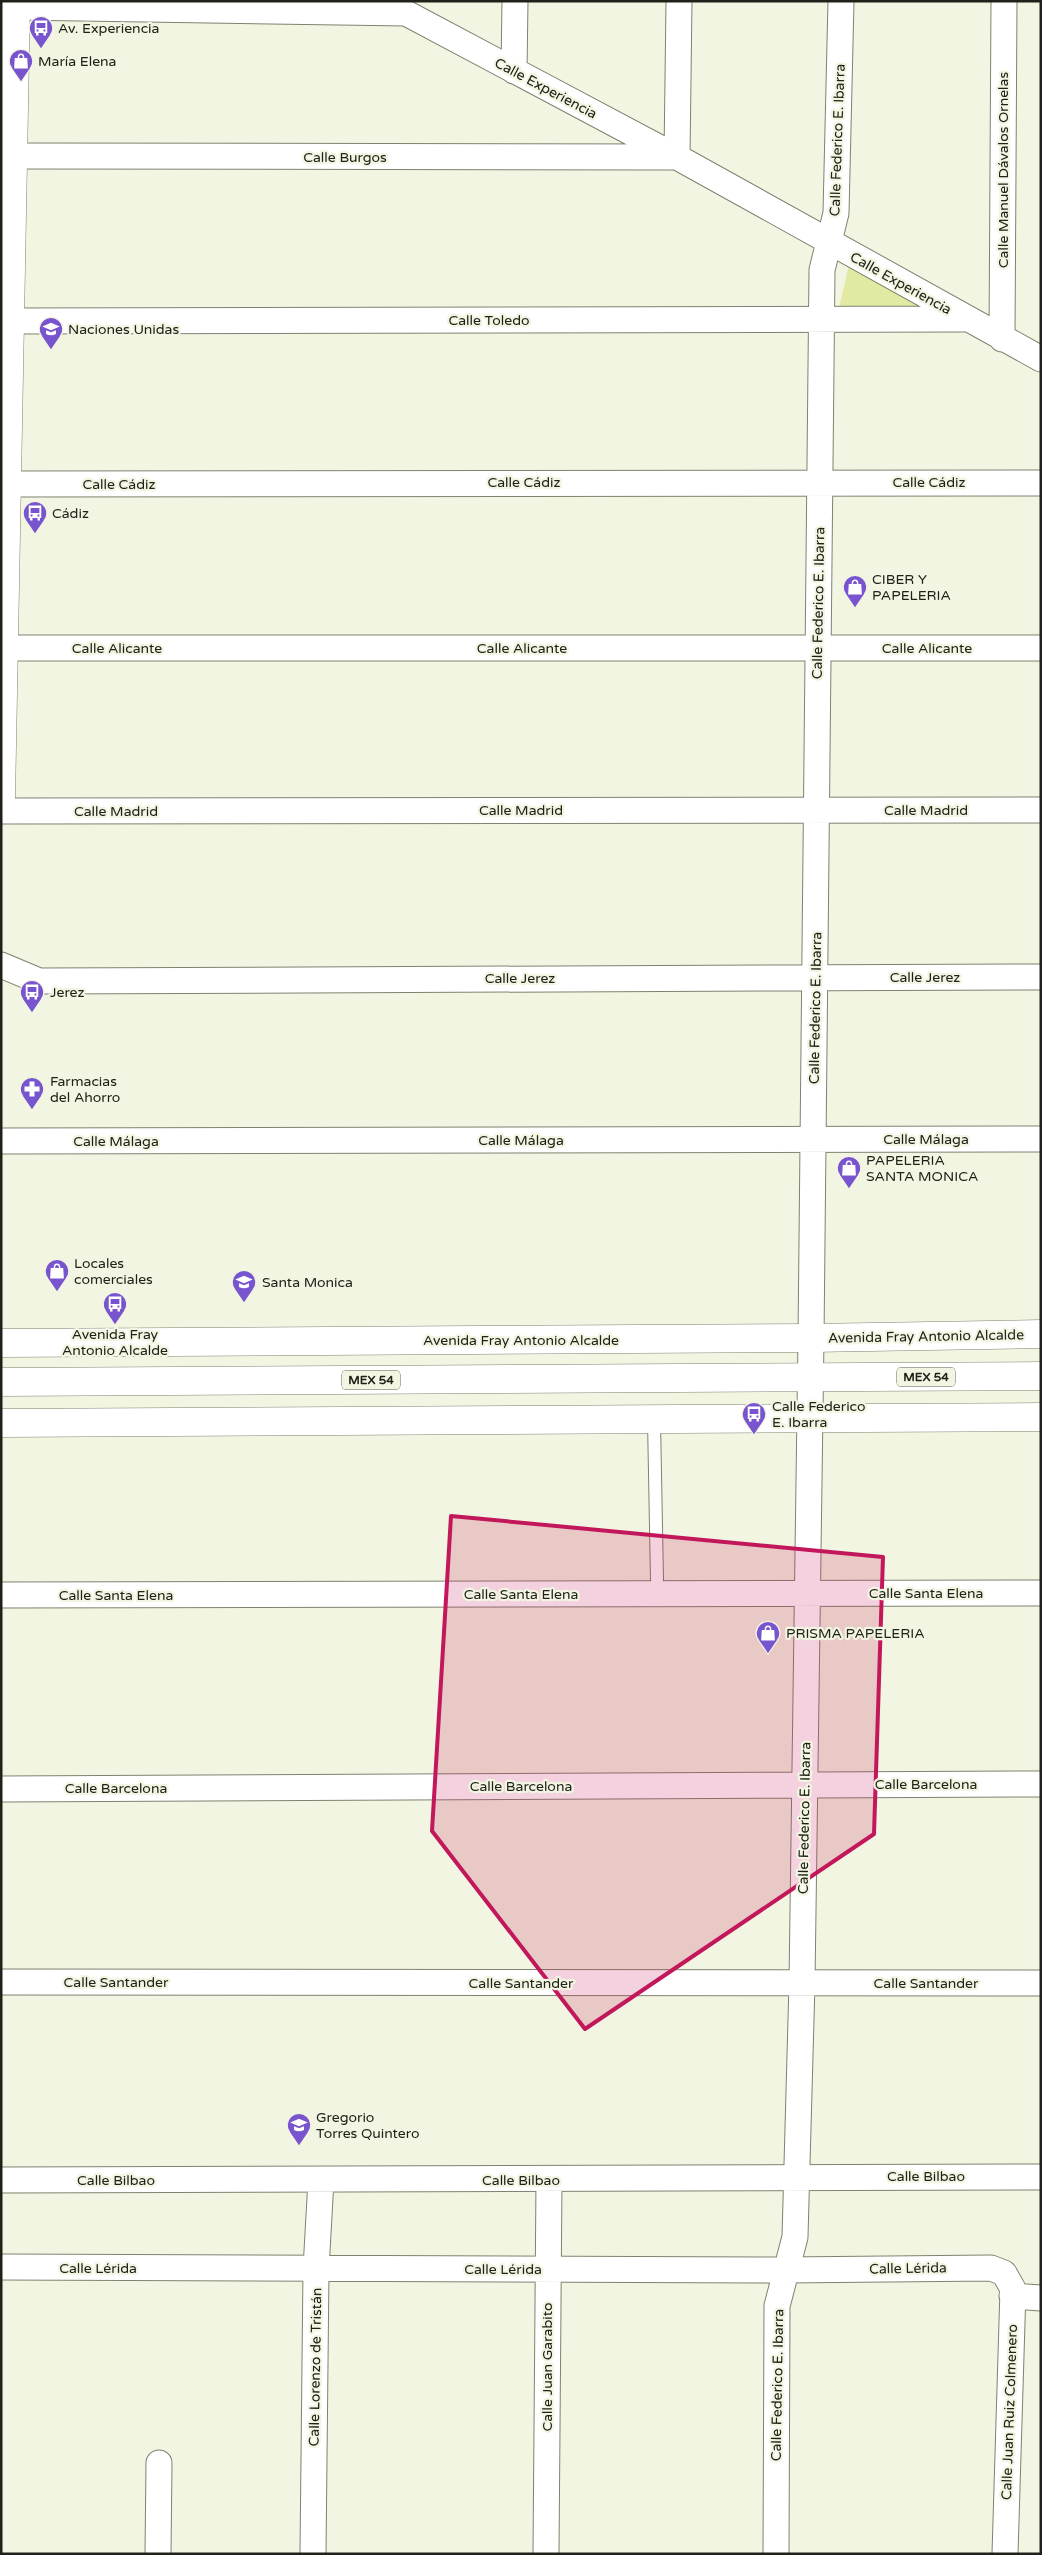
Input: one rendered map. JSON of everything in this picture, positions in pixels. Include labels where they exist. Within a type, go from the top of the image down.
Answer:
[{"type":"street","points":[[514,71],[515,1]]},
{"type":"street","points":[[677,157],[679,1]]},
{"type":"street","name":"Calle Federico E. Ibarra","points":[[776,2554],[777,2306],[795,2237],[795,2176],[802,1984],[812,1338],[822,270],[836,213],[841,1]]},
{"type":"street","name":"Calle Manuel Dávalos Ornelas","points":[[1002,339],[1004,1]]},
{"type":"street","points":[[1,799],[4,648],[3,560],[7,484],[5,380],[10,321],[7,192],[13,156],[11,5]]},
{"type":"street","name":"Calle Experiencia","points":[[11,5],[406,13],[677,157],[1041,359]]},
{"type":"street","name":"Calle Burgos","points":[[13,156],[677,157]]},
{"type":"street","name":"Calle Toledo","points":[[10,321],[968,320]]},
{"type":"street","name":"Calle Cádiz","points":[[7,484],[1041,482]]},
{"type":"street","name":"Calle Alicante","points":[[4,648],[1041,648]]},
{"type":"street","name":"Calle Madrid","points":[[1,811],[1041,810]]},
{"type":"street","name":"Calle Jerez","points":[[1,966],[39,981],[1041,977]]},
{"type":"street","name":"Calle Málaga","points":[[1,1141],[1041,1139]]},
{"type":"street","name":"Avenida Fray Antonio Alcalde","points":[[1,1343],[812,1338],[1041,1334]]},
{"type":"street","name":"MEX 54","points":[[1,1382],[1041,1376]]},
{"type":"street","points":[[1,1422],[1041,1417]]},
{"type":"street","name":"Calle Santa Elena","points":[[1,1595],[1041,1592]]},
{"type":"street","name":"Calle Barcelona","points":[[1,1789],[1041,1784]]},
{"type":"street","name":"Calle Santander","points":[[1,1982],[1041,1983]]},
{"type":"street","name":"Calle Bilbao","points":[[1,2180],[549,2180],[795,2176],[1041,2177]]},
{"type":"street","name":"Calle Lorenzo de Tristán","points":[[313,2554],[316,2268],[320,2180]]},
{"type":"street","name":"Calle Juan Garabito","points":[[546,2554],[549,2180]]},
{"type":"street","name":"Calle Lérida","points":[[1,2268],[785,2270],[991,2268],[1004,2272]]},
{"type":"street","name":"Calle Juan Ruiz Colmenero","points":[[1004,2272],[1013,2289],[1005,2554]]},
{"type":"street","points":[[1012,2296],[1041,2298]]},
{"type":"street","points":[[158,2554],[159,2463]]},
{"type":"lane","points":[[654,1420],[657,1580]]},
{"type":"highlighted area","points":[[451,1516],[883,1557],[874,1834],[585,2029],[432,1831]]},
{"type":"green space","points":[[849,265],[919,306],[839,308]]},
{"type":"place","name":"Av. Experiencia","points":[[41,49]]},
{"type":"place","name":"María Elena","points":[[21,82]]},
{"type":"place","name":"Naciones Unidas","points":[[51,350]]},
{"type":"place","name":"Cádiz","points":[[35,534]]},
{"type":"place","name":"CIBER Y PAPELERIA","points":[[855,608]]},
{"type":"place","name":"Jerez","points":[[32,1013]]},
{"type":"place","name":"Farmacias del Ahorro","points":[[32,1110]]},
{"type":"place","name":"PAPELERIA SANTA MONICA","points":[[849,1189]]},
{"type":"place","name":"Locales comerciales","points":[[57,1292]]},
{"type":"place","name":"Santa Monica","points":[[244,1303]]},
{"type":"place","name":"Avenida Fray Antonio Alcalde","points":[[115,1325]]},
{"type":"place","name":"Calle Federico E. Ibarra","points":[[754,1435]]},
{"type":"place","name":"PRISMA PAPELERIA","points":[[768,1654]]},
{"type":"place","name":"Gregorio Torres Quintero","points":[[299,2146]]}]
